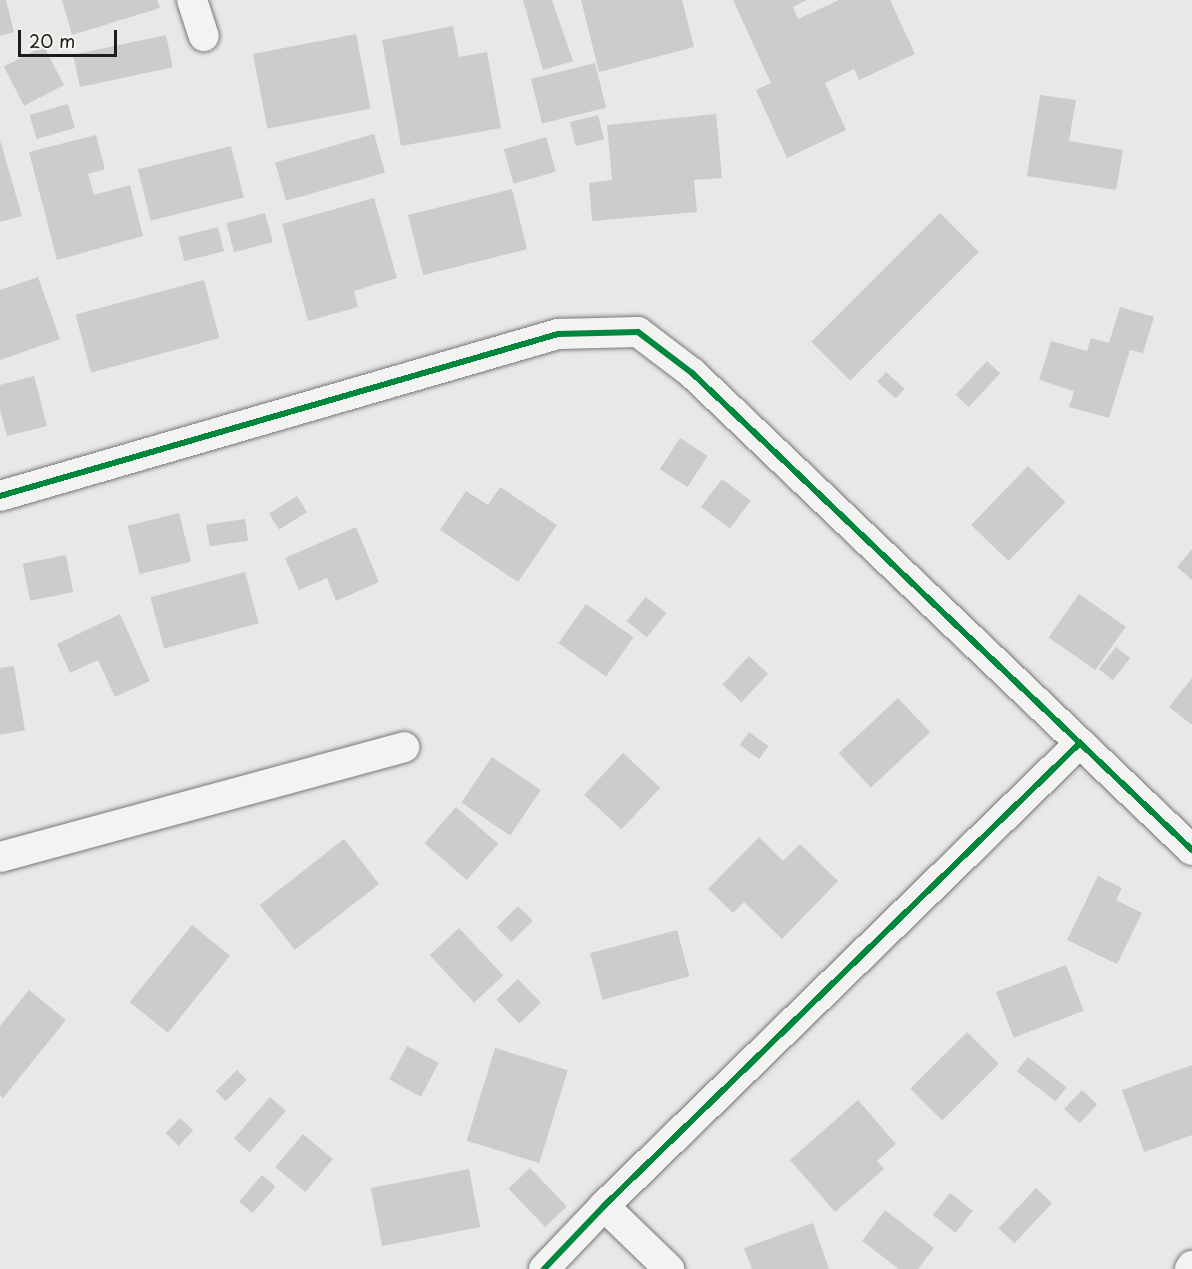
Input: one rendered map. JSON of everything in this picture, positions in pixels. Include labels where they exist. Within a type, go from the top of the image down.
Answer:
[{"type":"street","points":[[192,0],[204,36]]},
{"type":"street","points":[[0,496],[558,334],[638,332],[692,373],[1192,850]]},
{"type":"street","points":[[544,1269],[604,1206],[1080,742]]},
{"type":"street","points":[[0,857],[404,747]]},
{"type":"street","points":[[604,1206],[669,1269]]},
{"type":"building","points":[[0,0],[6,0],[14,32],[0,36]]},
{"type":"building","points":[[62,0],[157,0],[160,8],[72,35]]},
{"type":"building","points":[[523,0],[552,0],[573,61],[543,70]]},
{"type":"building","points":[[581,0],[682,0],[694,47],[599,72]]},
{"type":"building","points":[[733,0],[807,0],[793,7],[798,19],[839,0],[890,0],[915,54],[859,80],[854,69],[825,83],[846,130],[787,158],[756,90],[771,83]]},
{"type":"building","points":[[453,26],[459,57],[487,52],[501,128],[401,146],[382,40]]},
{"type":"building","points":[[356,34],[371,109],[267,129],[253,54]]},
{"type":"building","points":[[166,35],[173,67],[80,87],[73,55]]},
{"type":"building","points":[[44,46],[64,85],[24,106],[4,66]]},
{"type":"building","points":[[595,63],[606,108],[542,124],[531,79]]},
{"type":"building","points":[[1040,95],[1076,100],[1069,141],[1123,150],[1116,190],[1027,176]]},
{"type":"building","points":[[68,104],[75,128],[36,139],[30,115]]},
{"type":"building","points":[[716,114],[722,178],[694,180],[697,212],[592,221],[589,183],[612,180],[607,125]]},
{"type":"building","points":[[598,115],[604,139],[576,146],[570,122]]},
{"type":"building","points":[[374,134],[385,172],[286,201],[275,162]]},
{"type":"building","points":[[96,135],[105,169],[88,174],[94,195],[130,185],[143,236],[57,260],[29,152]]},
{"type":"building","points":[[546,137],[556,172],[514,184],[504,149]]},
{"type":"building","points":[[0,140],[22,216],[0,222]]},
{"type":"building","points":[[231,146],[244,197],[151,221],[138,169]]},
{"type":"building","points":[[512,189],[527,249],[423,275],[408,215]]},
{"type":"building","points":[[374,198],[397,278],[354,291],[358,307],[308,321],[282,224]]},
{"type":"building","points":[[265,213],[273,242],[234,252],[226,223]]},
{"type":"building","points":[[940,213],[979,252],[850,381],[811,342]]},
{"type":"building","points":[[218,227],[224,251],[184,261],[178,237]]},
{"type":"building","points":[[38,277],[60,339],[0,360],[0,290]]},
{"type":"building","points":[[204,280],[220,338],[91,372],[76,314]]},
{"type":"building","points":[[1120,307],[1154,317],[1143,353],[1130,350],[1109,418],[1069,407],[1074,391],[1039,380],[1051,341],[1087,351],[1091,338],[1109,343]]},
{"type":"building","points":[[987,361],[1000,373],[969,407],[956,395]]},
{"type":"building","points":[[886,372],[905,389],[896,398],[877,382]]},
{"type":"building","points":[[34,376],[47,426],[7,436],[0,409],[0,385]]},
{"type":"building","points":[[680,438],[708,456],[688,487],[660,469]]},
{"type":"building","points":[[1028,466],[1065,502],[1008,561],[971,525]]},
{"type":"building","points":[[722,479],[751,501],[730,529],[701,507]]},
{"type":"building","points":[[500,487],[557,525],[518,582],[440,530],[466,491],[488,505]]},
{"type":"building","points":[[297,496],[307,512],[279,530],[269,513]]},
{"type":"building","points":[[179,513],[191,562],[140,574],[128,526]]},
{"type":"building","points":[[245,519],[248,541],[209,546],[206,524]]},
{"type":"building","points":[[356,527],[379,582],[336,601],[327,578],[299,590],[285,558]]},
{"type":"building","points":[[1192,549],[1192,580],[1177,567]]},
{"type":"building","points":[[66,555],[73,592],[30,601],[23,563]]},
{"type":"building","points":[[245,572],[259,623],[164,649],[150,597]]},
{"type":"building","points":[[1079,594],[1126,627],[1095,670],[1049,637]]},
{"type":"building","points":[[646,597],[666,613],[647,637],[626,621]]},
{"type":"building","points":[[586,604],[634,637],[606,677],[558,643]]},
{"type":"building","points":[[120,614],[150,681],[115,697],[98,660],[70,673],[57,644]]},
{"type":"building","points":[[1116,647],[1130,658],[1113,680],[1099,669]]},
{"type":"building","points":[[749,656],[768,674],[741,702],[722,685]]},
{"type":"building","points":[[14,666],[25,730],[0,735],[0,668]]},
{"type":"building","points":[[1192,678],[1192,725],[1169,707]]},
{"type":"building","points":[[898,698],[930,732],[871,788],[839,753]]},
{"type":"building","points":[[749,732],[768,746],[759,759],[740,745]]},
{"type":"building","points":[[623,753],[660,788],[621,829],[584,795]]},
{"type":"building","points":[[492,757],[541,790],[510,836],[461,803]]},
{"type":"building","points":[[456,807],[498,844],[467,880],[425,843]]},
{"type":"building","points":[[759,837],[783,861],[800,844],[838,881],[782,939],[744,902],[733,913],[708,889]]},
{"type":"building","points":[[344,839],[379,884],[295,950],[260,905]]},
{"type":"building","points":[[1098,876],[1122,888],[1116,900],[1142,913],[1117,964],[1067,940]]},
{"type":"building","points":[[518,906],[533,921],[512,942],[497,927]]},
{"type":"building","points":[[192,925],[230,956],[168,1033],[130,1002]]},
{"type":"building","points":[[459,928],[503,976],[474,1003],[430,955]]},
{"type":"building","points":[[677,930],[689,976],[602,1000],[590,953]]},
{"type":"building","points":[[1066,965],[1084,1011],[1014,1038],[996,992]]},
{"type":"building","points":[[518,979],[541,1003],[519,1024],[496,1000]]},
{"type":"building","points":[[29,990],[66,1020],[3,1098],[0,1095],[0,1026]]},
{"type":"building","points":[[967,1032],[999,1064],[942,1120],[910,1089]]},
{"type":"building","points":[[407,1046],[439,1063],[421,1096],[389,1080]]},
{"type":"building","points":[[495,1048],[568,1070],[539,1163],[467,1141]]},
{"type":"building","points":[[1028,1057],[1067,1087],[1056,1101],[1017,1071]]},
{"type":"building","points":[[1192,1065],[1192,1135],[1144,1152],[1122,1090]]},
{"type":"building","points":[[237,1070],[247,1080],[226,1101],[216,1091]]},
{"type":"building","points":[[1082,1090],[1097,1104],[1080,1123],[1064,1109]]},
{"type":"building","points":[[270,1097],[286,1111],[250,1152],[234,1139]]},
{"type":"building","points":[[858,1100],[896,1144],[877,1161],[884,1169],[835,1212],[790,1160]]},
{"type":"building","points":[[180,1118],[193,1130],[179,1146],[166,1133]]},
{"type":"building","points":[[303,1134],[333,1159],[305,1192],[275,1167]]},
{"type":"building","points":[[530,1168],[567,1206],[545,1227],[508,1189]]},
{"type":"building","points":[[469,1169],[480,1227],[382,1246],[371,1188]]},
{"type":"building","points":[[262,1175],[276,1187],[253,1213],[239,1201]]},
{"type":"building","points":[[1036,1188],[1052,1203],[1015,1243],[998,1228]]},
{"type":"building","points":[[950,1193],[973,1211],[956,1233],[933,1215]]},
{"type":"building","points":[[885,1210],[934,1248],[918,1269],[899,1269],[862,1241]]},
{"type":"building","points":[[813,1223],[829,1269],[752,1269],[744,1248]]},
{"type":"cycle path","points":[[0,496],[558,334],[638,332],[692,373],[1192,850]]},
{"type":"cycle path","points":[[544,1269],[604,1206],[1080,743]]}]
